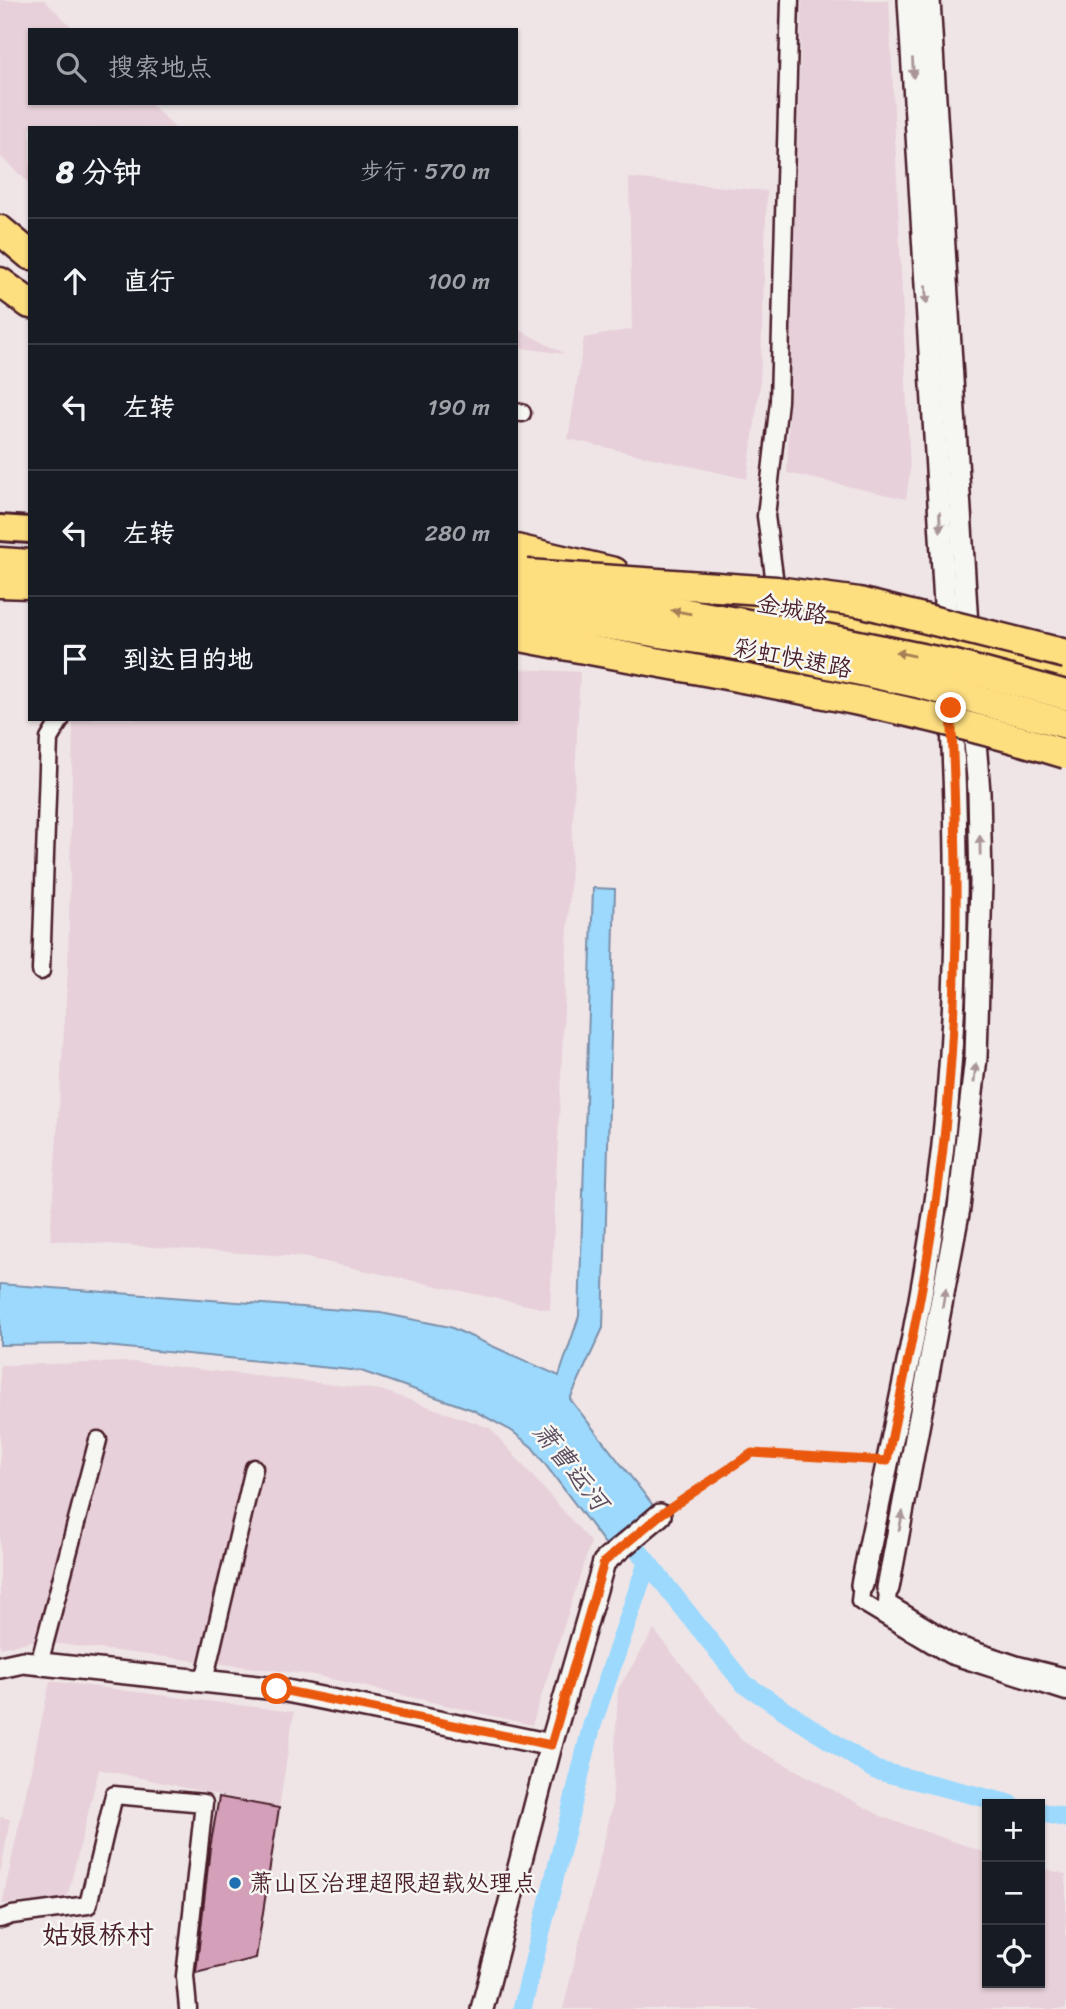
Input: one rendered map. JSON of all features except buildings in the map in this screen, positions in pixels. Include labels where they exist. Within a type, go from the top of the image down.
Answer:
[{"type":"highway","points":[[0,230],[28,254]]},
{"type":"highway","points":[[0,282],[28,303]]},
{"type":"highway","name":"金城路","points":[[518,549],[662,583],[957,641],[1066,676]]},
{"type":"highway","points":[[0,562],[28,564]]},
{"type":"highway","points":[[518,575],[776,591],[859,602],[1066,654]]},
{"type":"highway","points":[[518,576],[715,654],[962,710],[1066,740]]},
{"type":"highway","points":[[0,583],[28,584]]},
{"type":"highway","name":"彩虹快速路","points":[[518,591],[652,607],[805,634],[955,665],[1066,695]]},
{"type":"highway","name":"彩虹快速路","points":[[518,615],[570,619],[750,647],[917,683],[1066,724]]},
{"type":"highway","points":[[518,636],[836,694],[1011,737],[1066,754]]},
{"type":"main road","points":[[0,528],[28,530]]},
{"type":"main road","points":[[0,595],[28,597]]},
{"type":"main road","points":[[518,636],[715,654]]},
{"type":"street","points":[[776,591],[766,516],[779,401],[790,0]]},
{"type":"street","points":[[909,0],[962,710],[958,916],[949,1081],[937,1194],[925,1273],[860,1601],[950,1655],[1066,1692]]},
{"type":"street","points":[[929,0],[957,641]]},
{"type":"street","points":[[962,710],[979,792],[981,882],[976,1057],[959,1208],[887,1603],[955,1644],[1018,1665],[1066,1677]]},
{"type":"street","points":[[41,971],[49,739],[60,721]]},
{"type":"street","points":[[40,1664],[98,1440]]},
{"type":"street","points":[[204,1681],[254,1468]]},
{"type":"street","points":[[482,2009],[551,1745],[604,1562],[660,1515]]},
{"type":"street","points":[[0,1667],[23,1662],[277,1689],[551,1745]]},
{"type":"street","points":[[0,1919],[88,1905],[114,1795],[204,1803],[185,1976],[188,2009]]},
{"type":"path","points":[[660,1515],[752,1453],[887,1461]]},
{"type":"shaded area","points":[[0,0],[44,0],[73,28],[28,28],[28,105],[152,105],[173,126],[28,126],[28,182],[0,156]]},
{"type":"shaded area","points":[[802,0],[889,0],[910,472],[906,499],[787,473]]},
{"type":"shaded area","points":[[629,178],[767,191],[760,386],[747,479],[568,439],[584,338],[632,329]]},
{"type":"shaded area","points":[[518,329],[565,354],[518,347]]},
{"type":"shaded area","points":[[518,669],[580,672],[550,1310],[302,1257],[50,1240],[68,969],[73,723],[518,721]]},
{"type":"shaded area","points":[[134,1362],[381,1390],[490,1428],[591,1542],[532,1725],[314,1675],[33,1641],[0,1648],[0,1365]]},
{"type":"shaded area","points":[[654,1630],[742,1741],[883,1817],[982,1851],[982,1988],[1045,1988],[1045,1869],[1066,1874],[1066,2009],[563,2009],[612,1808],[618,1689]]},
{"type":"shaded area","points":[[50,1681],[294,1712],[279,1808],[99,1769],[67,1898],[2,1904]]},
{"type":"shaded area","points":[[0,1817],[10,1819],[0,1876]]},
{"type":"water","points":[[593,888],[615,889],[603,1328],[570,1399],[656,1509],[609,1549],[532,1447],[512,1431],[473,1410],[361,1371],[85,1344],[0,1345],[0,1284],[381,1313],[450,1327],[559,1376],[579,1316]]},
{"type":"waterway","name":"萧曹运河","points":[[621,1529],[743,1683],[875,1770],[990,1799]]},
{"type":"waterway","points":[[522,2009],[592,1725],[647,1563]]},
{"type":"waterway","name":"萧曹运河","points":[[1045,1813],[1066,1818]]},
{"type":"place","name":"萧山区治理超限超载处理点","points":[[235,1883]]},
{"type":"district","name":"姑娘桥村","points":[[98,1934]]},
{"type":"route","points":[[277,1689],[551,1745],[604,1562],[660,1515],[752,1453],[887,1461],[925,1273],[937,1194],[949,1081],[958,916],[951,708]]}]
